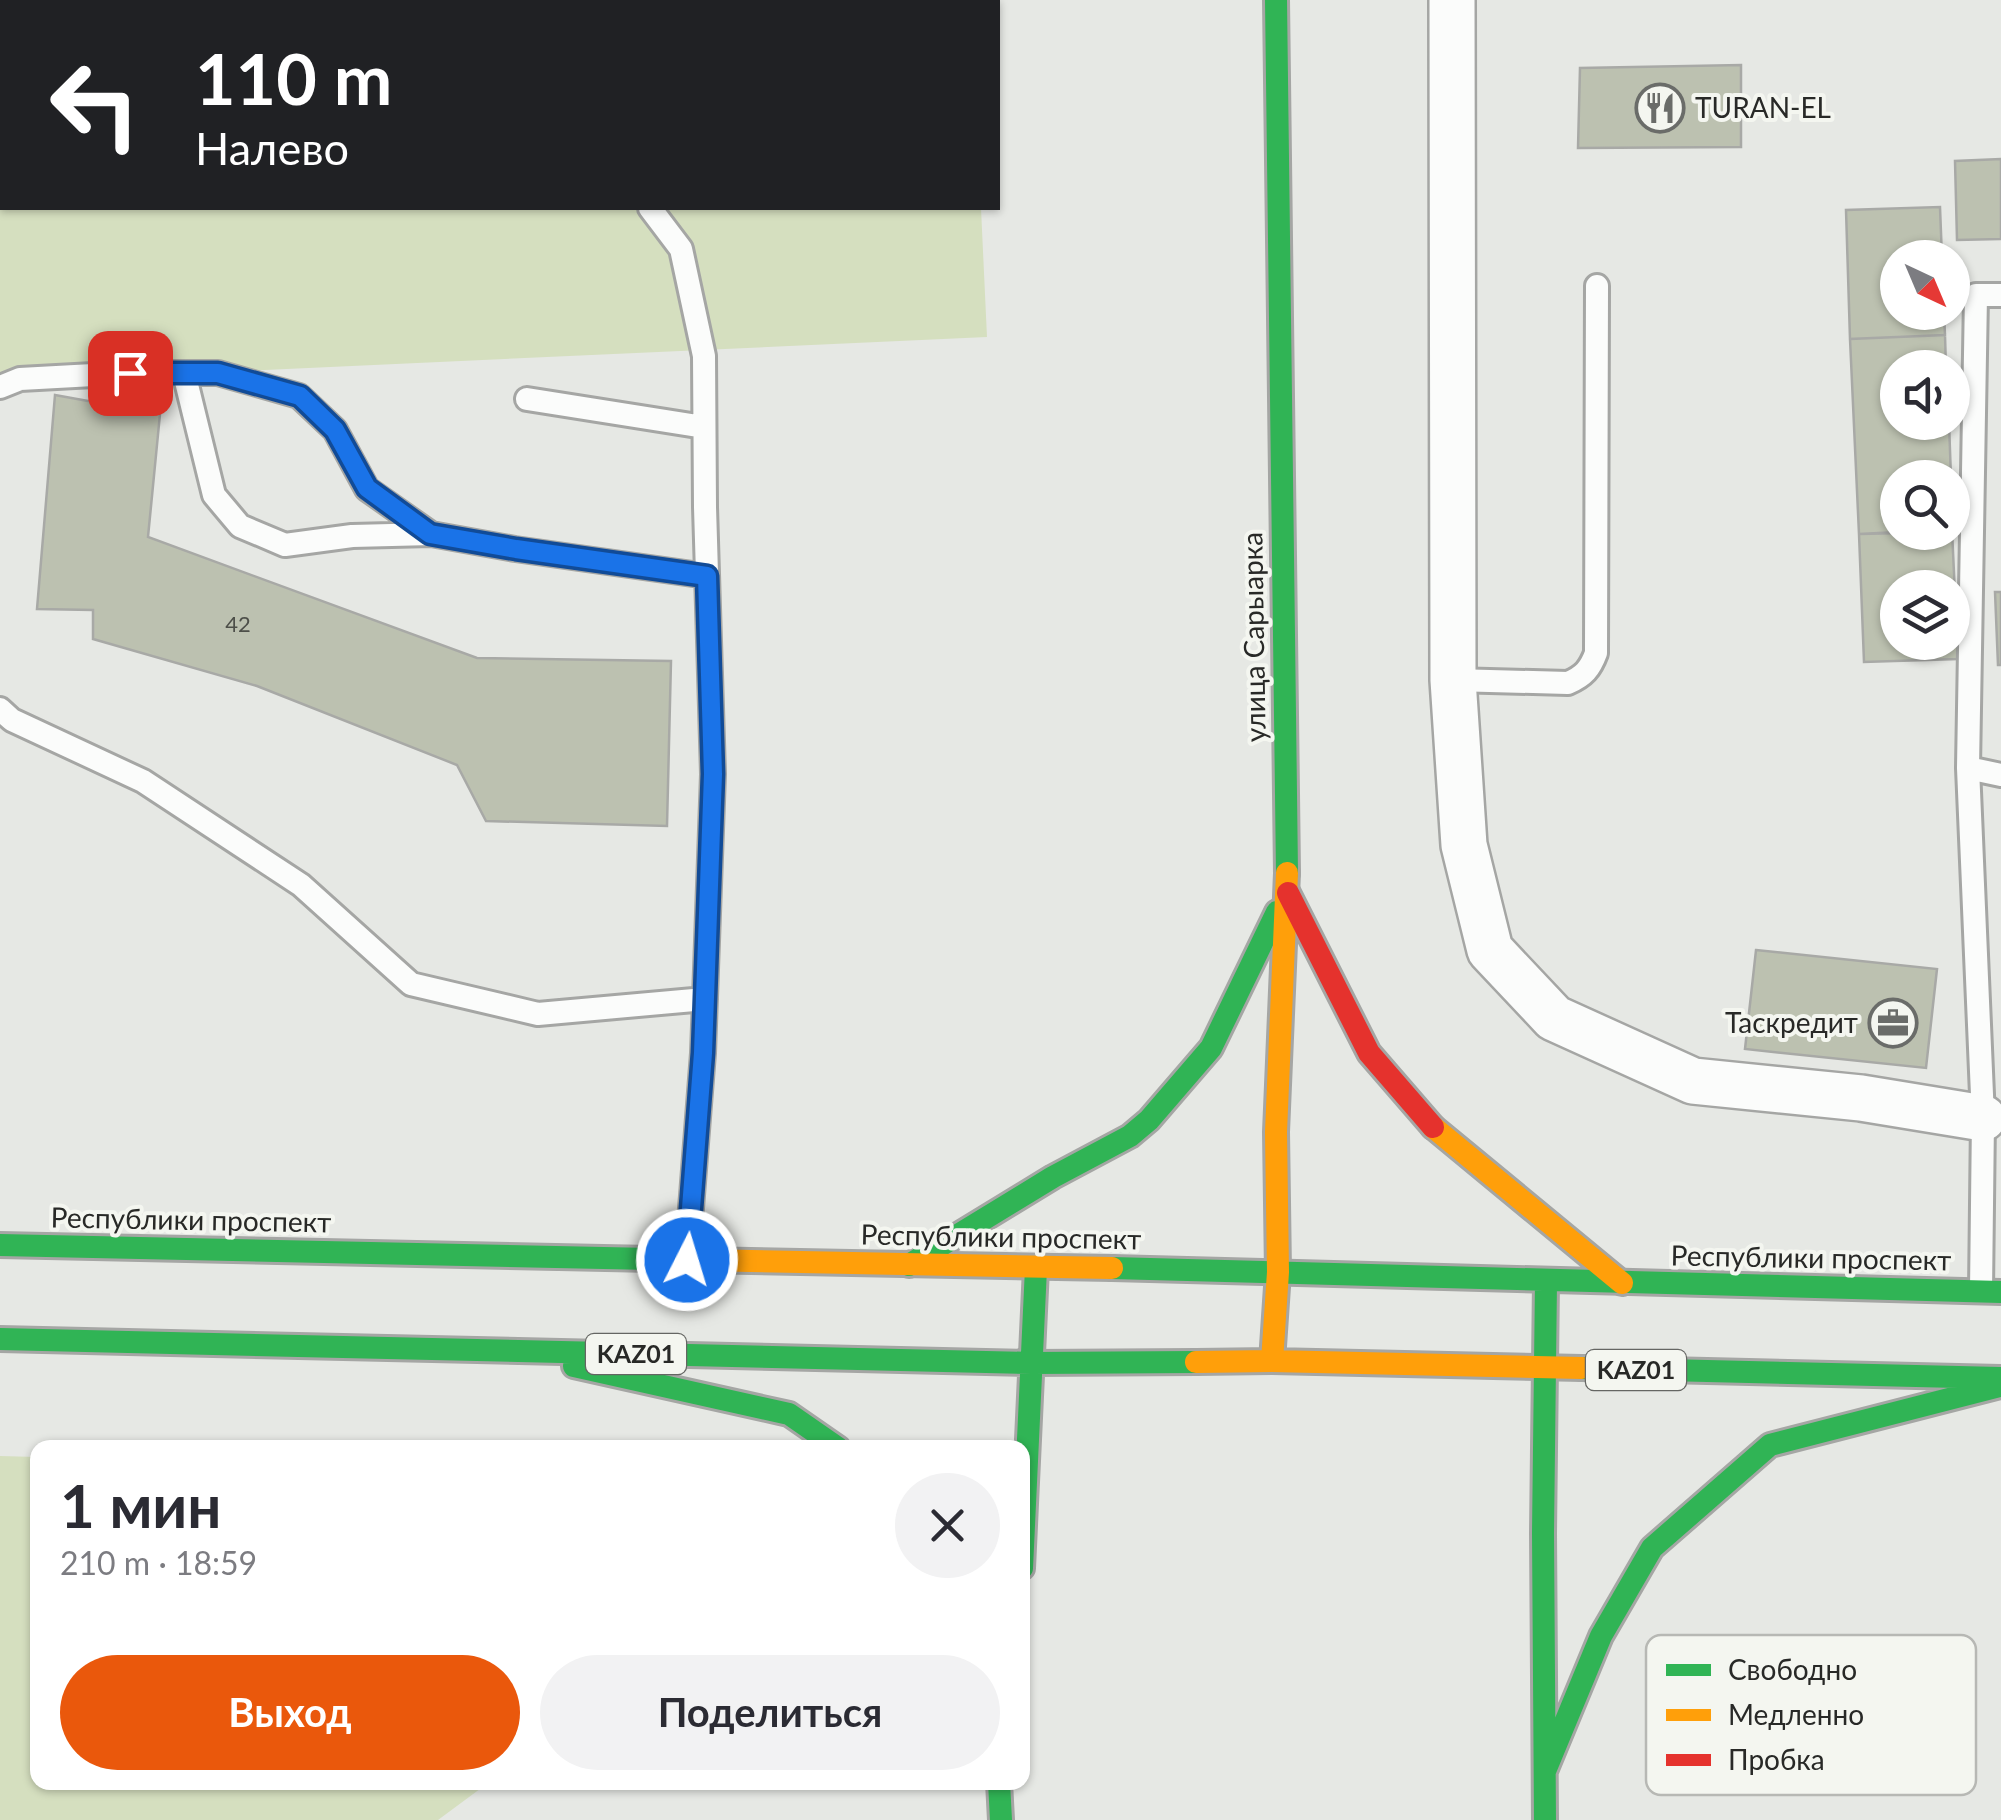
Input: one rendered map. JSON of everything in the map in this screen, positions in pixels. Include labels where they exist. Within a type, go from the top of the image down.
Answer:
[{"type":"main road","name":"улица Сарыарка","points":[[1272,1361],[1278,1272],[1276,1132],[1287,891],[1276,0]]},
{"type":"main road","points":[[909,1265],[1053,1177],[1130,1136],[1148,1120],[1211,1048],[1287,891]]},
{"type":"main road","points":[[1287,891],[1369,1053],[1434,1129],[1622,1282]]},
{"type":"main road","name":"Республики проспект","points":[[0,1246],[1278,1272],[1991,1292]]},
{"type":"main road","points":[[1028,1440],[1036,1268]]},
{"type":"main road","points":[[1545,1820],[1546,1281]]},
{"type":"main road","name":"KАZ01","points":[[0,1339],[1032,1364],[1272,1361],[2001,1382]]},
{"type":"main road","points":[[508,1351],[788,1414],[826,1440]]},
{"type":"main road","points":[[1544,1771],[1601,1636],[1652,1548],[1770,1445],[2001,1382]]},
{"type":"main road","points":[[1000,1790],[1002,1820]]},
{"type":"main road","points":[[1011,1820],[1013,1790]]},
{"type":"street","points":[[1452,0],[1453,680],[1464,846],[1490,950],[1554,1018],[1693,1081],[1861,1098],[1992,1119]]},
{"type":"lane","points":[[652,210],[681,248],[704,356],[713,774],[702,1071],[687,1260]]},
{"type":"lane","points":[[1453,680],[1568,683],[1582,676],[1596,653],[1597,286]]},
{"type":"lane","points":[[1991,1292],[1992,1119],[1968,768],[1976,295],[2001,296]]},
{"type":"lane","points":[[184,373],[214,496],[240,526],[285,545],[352,536],[430,534],[707,576]]},
{"type":"lane","points":[[0,386],[20,379],[218,373],[300,396],[335,430],[367,488],[430,534]]},
{"type":"lane","points":[[527,398],[704,427]]},
{"type":"lane","points":[[0,710],[12,720],[143,780],[301,885],[412,984],[538,1014],[705,999]]},
{"type":"lane","points":[[1968,768],[2001,774]]},
{"type":"green space","points":[[0,210],[981,210],[987,337],[0,382]]},
{"type":"green space","points":[[0,1456],[30,1457],[30,1790],[479,1790],[438,1820],[0,1820]]},
{"type":"building","name":"TURAN-EL","points":[[1741,65],[1741,147],[1578,148],[1580,68]]},
{"type":"building","points":[[2001,159],[2001,239],[1957,240],[1955,161]]},
{"type":"building","points":[[1940,207],[1941,240],[1880,240],[1880,330],[1945,330],[1945,335],[1850,339],[1846,210]]},
{"type":"building","points":[[1945,335],[1945,350],[1880,350],[1880,440],[1950,440],[1950,460],[1880,460],[1880,533],[1859,534],[1850,339]]},
{"type":"building","points":[[55,395],[160,414],[148,537],[477,658],[671,661],[667,826],[486,821],[457,765],[257,686],[93,639],[93,610],[37,609]]},
{"type":"building","points":[[1859,534],[1880,534],[1880,550],[1953,550],[1954,570],[1880,570],[1880,660],[1927,660],[1864,662]]},
{"type":"building","points":[[1995,592],[2001,592],[2001,665],[1998,665]]},
{"type":"building","points":[[1756,950],[1937,969],[1926,1068],[1745,1049]]},
{"type":"traffic: fast","points":[[1276,0],[1287,873]]},
{"type":"traffic: fast","points":[[909,1265],[1053,1177],[1130,1136],[1149,1120],[1211,1048],[1277,912]]},
{"type":"traffic: fast","points":[[0,1245],[699,1260]]},
{"type":"traffic: fast","points":[[1028,1440],[1036,1268]]},
{"type":"traffic: fast","points":[[1112,1268],[2001,1292]]},
{"type":"traffic: fast","points":[[1545,1820],[1546,1281]]},
{"type":"traffic: fast","points":[[0,1339],[1032,1363],[1196,1362]]},
{"type":"traffic: fast","points":[[574,1366],[789,1414],[826,1440]]},
{"type":"traffic: fast","points":[[1582,1368],[2001,1378]]},
{"type":"traffic: fast","points":[[1545,1771],[1601,1636],[1652,1548],[1770,1445],[2000,1386]]},
{"type":"traffic: fast","points":[[999,1790],[1001,1820]]},
{"type":"traffic: slow","points":[[1272,1361],[1278,1272],[1276,1132],[1287,873]]},
{"type":"traffic: slow","points":[[1433,1127],[1622,1283]]},
{"type":"traffic: slow","points":[[699,1260],[1112,1268]]},
{"type":"traffic: slow","points":[[1196,1362],[1582,1368]]},
{"type":"traffic: jam","points":[[1288,893],[1369,1053],[1433,1127]]},
{"type":"place","name":"TURAN-EL","points":[[1660,108]]},
{"type":"place","name":"Таскредит","points":[[1893,1023]]},
{"type":"route","points":[[130,373],[218,373],[300,396],[335,430],[367,488],[430,534],[707,576],[713,774],[703,1053],[687,1260]]}]
